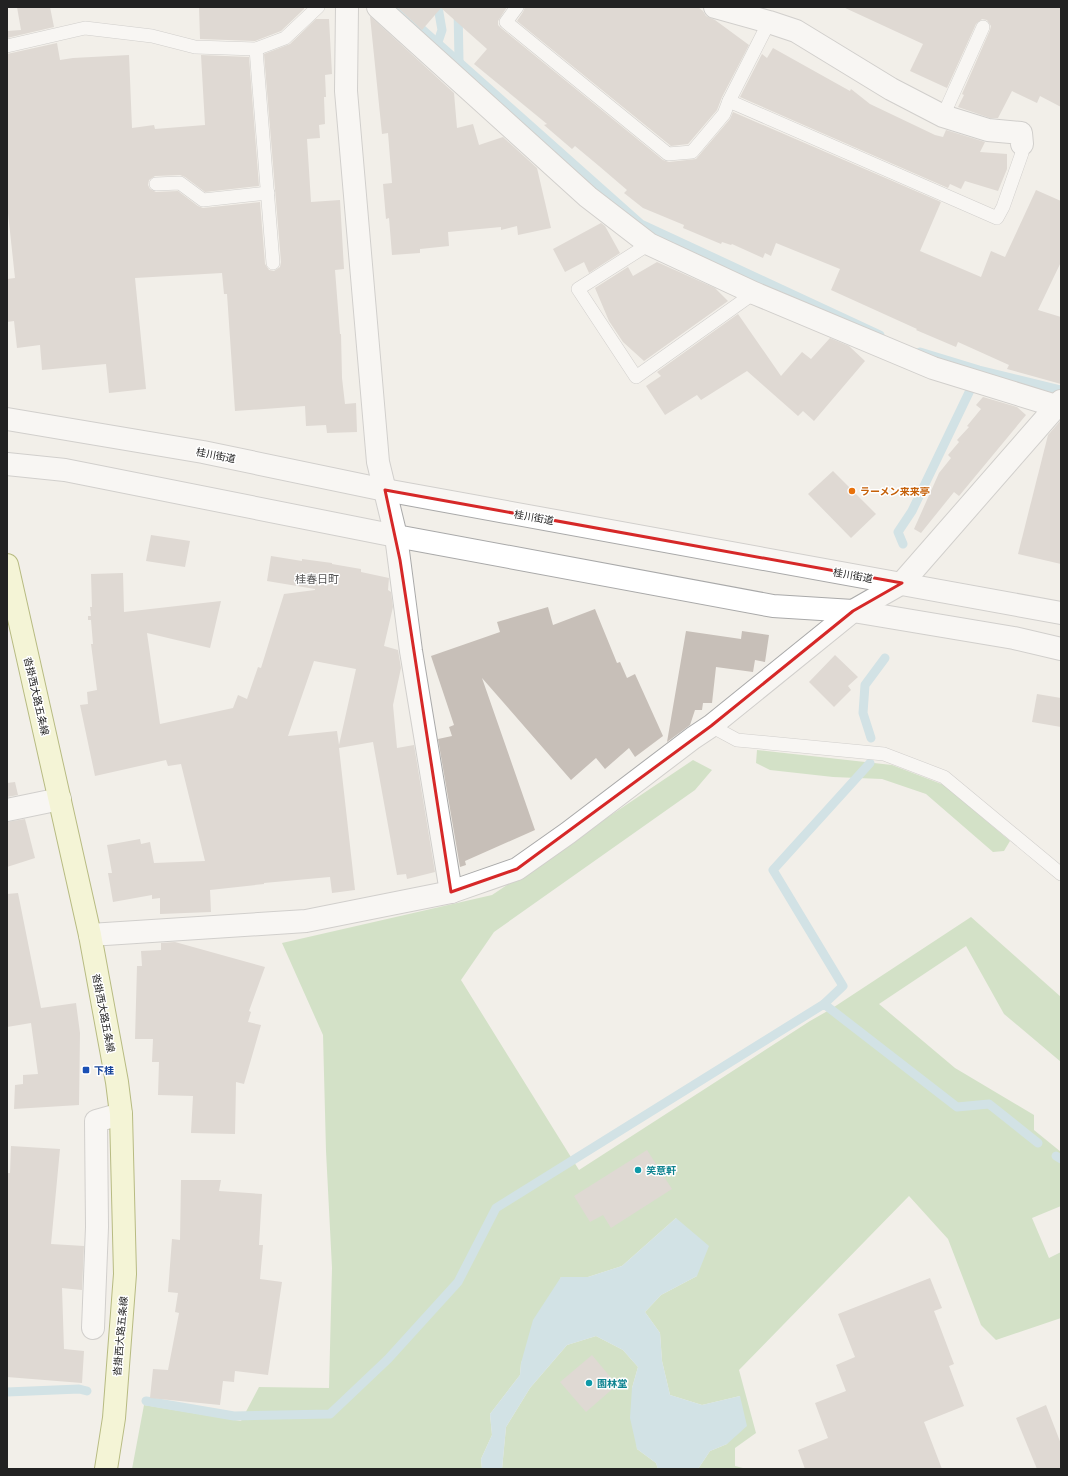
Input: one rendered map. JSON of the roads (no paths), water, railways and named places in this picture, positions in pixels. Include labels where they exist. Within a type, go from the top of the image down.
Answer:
[{"type":"main road","name":"沓掛西大路五条線","points":[[7,565],[90,935],[117,1082],[121,1114],[125,1274],[114,1418],[106,1469]]},
{"type":"street","points":[[347,7],[347,99],[378,462],[396,536],[411,651],[451,892]]},
{"type":"street","points":[[90,935],[306,921],[451,892],[517,869],[568,833],[711,726],[853,611],[902,583],[1060,404],[933,368],[754,293],[649,244],[588,197],[378,7]]},
{"type":"street","points":[[715,7],[767,14],[891,89],[943,116],[988,130],[1021,133],[1022,144]]},
{"type":"street","name":"桂川街道","points":[[7,419],[203,452],[384,490],[1061,613]]},
{"type":"street","points":[[7,464],[65,470],[396,536],[773,606],[853,611],[1014,638],[1061,649]]},
{"type":"street","points":[[7,810],[60,799]]},
{"type":"street","points":[[92,1328],[97,1227],[96,1121],[121,1114]]},
{"type":"lane","points":[[7,46],[85,28],[152,36],[195,47],[256,49],[285,38],[318,7]]},
{"type":"lane","points":[[517,7],[506,22],[668,154],[692,152],[724,114],[767,14]]},
{"type":"lane","points":[[943,116],[983,27]]},
{"type":"lane","points":[[256,49],[273,263]]},
{"type":"lane","points":[[729,101],[997,218],[1003,207],[1022,153],[1022,144]]},
{"type":"lane","points":[[156,184],[180,183],[203,200],[268,193]]},
{"type":"lane","points":[[649,244],[578,289],[636,377],[754,293]]},
{"type":"lane","points":[[711,726],[737,740],[884,754],[944,777],[1061,874]]},
{"type":"water","points":[[676,1218],[709,1246],[697,1276],[661,1295],[645,1312],[660,1333],[662,1361],[670,1395],[702,1405],[740,1396],[747,1426],[727,1444],[710,1451],[698,1469],[658,1469],[656,1463],[637,1449],[630,1418],[632,1388],[638,1367],[623,1350],[596,1336],[567,1345],[530,1388],[506,1427],[502,1469],[482,1469],[481,1459],[492,1435],[490,1414],[520,1375],[521,1363],[533,1320],[561,1277],[588,1277],[622,1266]]},
{"type":"waterway","points":[[397,7],[641,224],[880,335]]},
{"type":"waterway","points":[[438,7],[442,30],[438,42]]},
{"type":"waterway","points":[[458,7],[459,61]]},
{"type":"waterway","points":[[920,352],[979,370],[1061,390]]},
{"type":"waterway","points":[[903,544],[898,532],[912,511],[975,380]]},
{"type":"waterway","points":[[871,738],[863,713],[865,685],[885,658]]},
{"type":"waterway","points":[[824,1004],[843,986],[773,870],[870,763]]},
{"type":"waterway","points":[[146,1401],[234,1416],[330,1414],[388,1359],[458,1282],[496,1208],[824,1004],[957,1107],[989,1104],[1038,1143]]},
{"type":"waterway","points":[[1056,1156],[1061,1159]]},
{"type":"waterway","points":[[7,1392],[79,1389],[87,1391]]},
{"type":"place","name":"ラーメン来来亭","points":[[852,491]]},
{"type":"place","name":"下桂","points":[[86,1070]]},
{"type":"place","name":"笑意軒","points":[[638,1170]]},
{"type":"place","name":"園林堂","points":[[589,1383]]},
{"type":"district","name":"桂春日町","points":[[317,579]]}]
